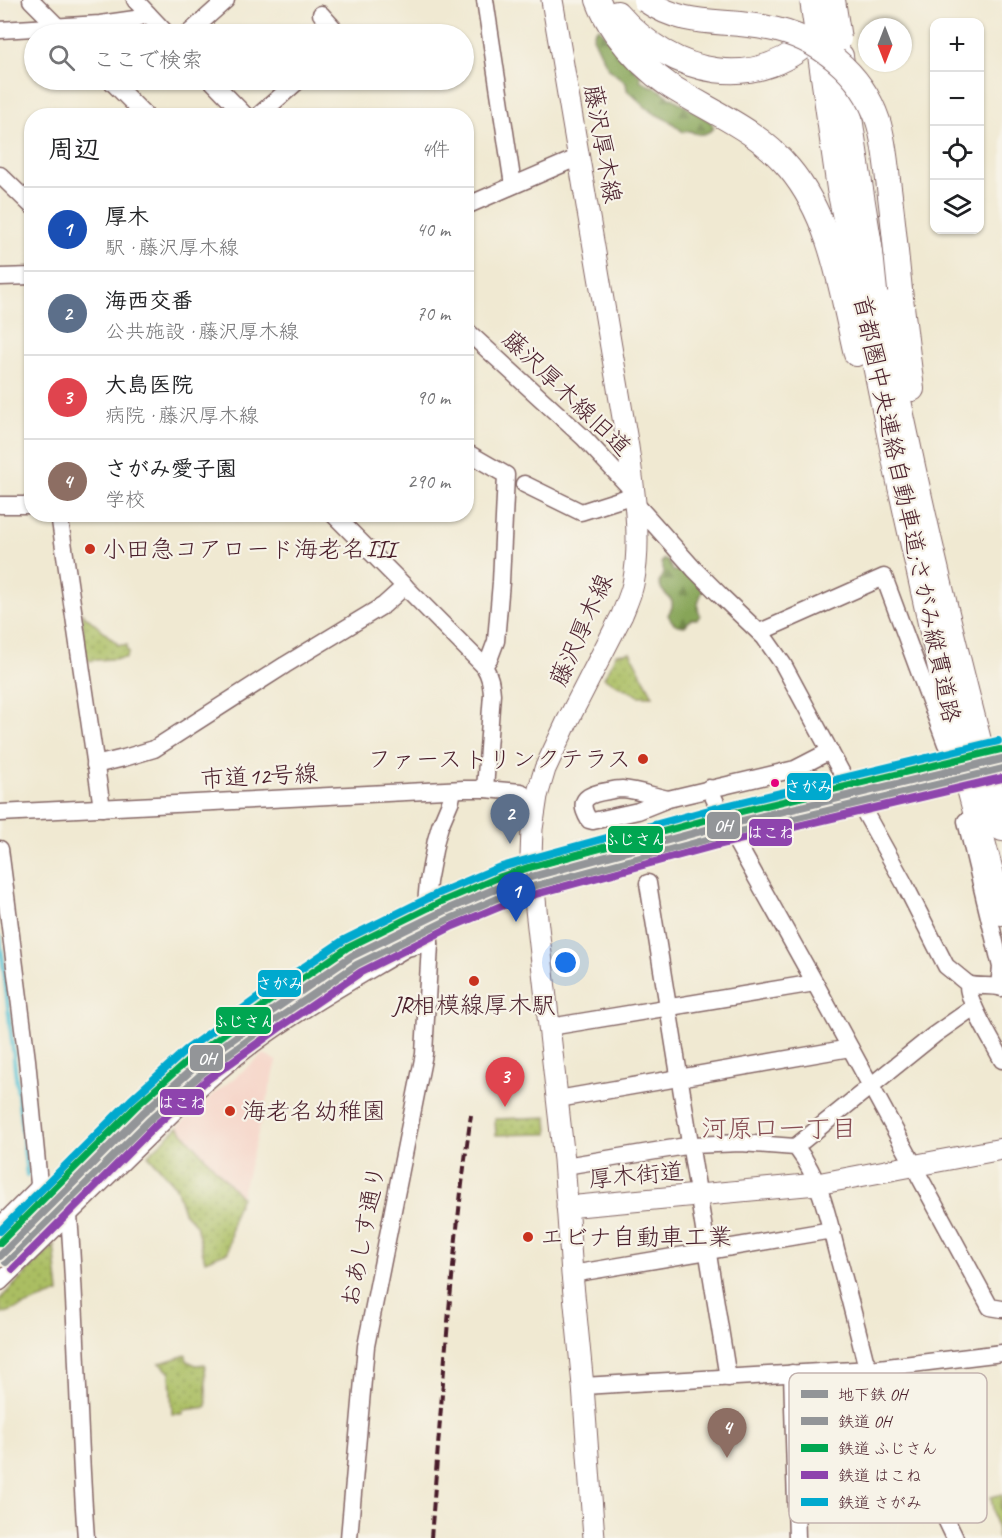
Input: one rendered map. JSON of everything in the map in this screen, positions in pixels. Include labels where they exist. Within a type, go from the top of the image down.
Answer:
[{"type":"highway","points":[[598,0],[613,29],[640,62],[668,84],[751,133],[775,153],[801,184],[820,222],[834,260],[864,386],[928,620]]},
{"type":"highway","points":[[607,0],[615,12],[639,36],[667,55],[700,67],[736,71],[770,65],[800,48],[813,39],[824,26],[840,0]]},
{"type":"highway","points":[[645,0],[665,12],[689,20],[767,27],[798,36],[823,50],[846,69],[857,82],[873,109],[879,123],[885,157],[917,428],[963,650],[975,726]]},
{"type":"highway","points":[[812,0],[839,189],[860,243]]},
{"type":"highway","points":[[833,0],[860,185],[860,243]]},
{"type":"highway","name":"首都圏中央連絡自動車道;さがみ縦貫道路","points":[[860,243],[885,326],[914,470],[1002,829]]},
{"type":"highway","name":"首都圏中央連絡自動車道;さがみ縦貫道路","points":[[860,243],[928,620],[957,743],[1002,913]]},
{"type":"main road","name":"藤沢厚木線","points":[[552,0],[619,388],[634,496],[636,548],[633,584],[628,600],[543,775],[534,809],[532,828],[531,857],[565,1166],[567,1207]]},
{"type":"main road","name":"厚木街道","points":[[594,1538],[584,1386],[567,1207],[817,1184],[1002,1149]]},
{"type":"street","points":[[31,0],[55,24]]},
{"type":"street","points":[[135,0],[158,24]]},
{"type":"street","points":[[199,24],[226,0]]},
{"type":"street","points":[[485,0],[513,185]]},
{"type":"street","points":[[100,24],[135,19],[148,14]]},
{"type":"street","points":[[321,14],[330,24]]},
{"type":"street","points":[[0,30],[24,30]]},
{"type":"street","points":[[120,90],[138,108]]},
{"type":"street","points":[[221,90],[238,108]]},
{"type":"street","points":[[267,108],[288,90]]},
{"type":"street","points":[[474,202],[579,157]]},
{"type":"street","points":[[0,175],[24,198]]},
{"type":"street","points":[[0,277],[24,276]]},
{"type":"street","name":"藤沢厚木線旧道","points":[[474,337],[584,438],[694,569],[760,632],[783,664],[846,781]]},
{"type":"street","points":[[474,457],[506,475],[496,641],[484,666]]},
{"type":"street","points":[[524,484],[581,512],[634,496]]},
{"type":"street","points":[[0,505],[24,505]]},
{"type":"street","points":[[60,522],[102,808]]},
{"type":"street","points":[[341,522],[484,666],[489,674],[492,694],[485,789]]},
{"type":"street","points":[[760,632],[884,577],[944,734],[1001,968],[1001,988],[974,987],[946,966],[859,802]]},
{"type":"street","points":[[95,765],[154,749],[384,605],[405,586]]},
{"type":"street","points":[[668,799],[621,789],[597,792],[585,800],[584,805],[587,817],[592,821],[656,805],[668,799],[709,788],[795,769],[830,751]]},
{"type":"street","points":[[531,857],[525,840],[525,801],[521,792],[534,786],[543,775]]},
{"type":"street","points":[[709,788],[726,824],[910,1158]]},
{"type":"street","name":"市道12号線","points":[[0,813],[453,790],[485,789],[521,792]]},
{"type":"street","name":"おあしす通り","points":[[349,1538],[366,1346],[424,1054],[430,944],[426,904],[428,882],[436,840],[453,790]]},
{"type":"street","points":[[638,792],[640,797],[638,810]]},
{"type":"street","points":[[0,849],[27,1060],[39,1187],[0,1226]]},
{"type":"street","points":[[648,883],[728,1377]]},
{"type":"street","points":[[0,1282],[208,1079],[268,1034],[344,985],[408,948],[430,944]]},
{"type":"street","points":[[550,1027],[815,983]]},
{"type":"street","points":[[968,984],[967,990],[974,1007],[1002,1060]]},
{"type":"street","points":[[565,1166],[692,1145],[741,1143],[795,1147],[934,1035],[974,1007]]},
{"type":"street","points":[[558,1099],[850,1048]]},
{"type":"street","points":[[795,1147],[802,1155],[817,1184],[832,1230],[865,1360],[874,1373]]},
{"type":"street","points":[[919,1176],[996,1308]]},
{"type":"street","points":[[69,1215],[86,1538]]},
{"type":"street","points":[[572,1274],[832,1230]]},
{"type":"street","points":[[792,1373],[872,1369],[1002,1353]]},
{"type":"street","points":[[584,1386],[789,1373]]},
{"type":"street","points":[[797,1523],[797,1538]]},
{"type":"street","points":[[948,1523],[955,1538]]},
{"type":"shaded area","name":"海老名幼稚園","points":[[264,1054],[277,1061],[241,1197],[178,1127],[214,1094]]},
{"type":"green space","points":[[599,28],[641,77],[640,80],[711,122],[714,128],[702,134],[683,132],[671,122],[651,112],[627,90],[626,83],[608,68],[593,37],[595,30]]},
{"type":"green space","points":[[664,559],[668,561],[673,571],[687,570],[703,590],[698,606],[700,616],[697,619],[691,619],[685,626],[675,624],[668,615],[672,601],[659,583],[664,572],[661,563]]},
{"type":"green space","points":[[82,613],[119,645],[127,645],[129,652],[126,658],[85,661]]},
{"type":"green space","points":[[630,652],[653,696],[639,696],[604,678],[616,654]]},
{"type":"green space","points":[[547,1117],[548,1134],[496,1135],[495,1119]]},
{"type":"green space","points":[[178,1127],[241,1197],[233,1217],[228,1252],[205,1261],[196,1225],[184,1212],[176,1187],[148,1155]]},
{"type":"green space","points":[[54,1245],[59,1293],[0,1315],[0,1299]]},
{"type":"green space","points":[[186,1355],[187,1361],[196,1365],[205,1364],[207,1407],[184,1410],[183,1414],[172,1414],[170,1373],[160,1363]]},
{"type":"green space","points":[[1002,1494],[1002,1538],[998,1538],[991,1497]]},
{"type":"waterway","points":[[0,936],[27,1175]]},
{"type":"tunnel","points":[[846,781],[859,802]]},
{"type":"railway","points":[[431,1538],[452,1273],[471,1115]]},
{"type":"metro line","name":"OH","points":[[0,1256],[143,1113],[197,1065],[352,956],[446,910],[505,885],[531,877],[713,828],[1002,759]]},
{"type":"rail line","name":"さがみ","points":[[0,1231],[131,1100],[186,1050],[344,940],[439,893],[498,868],[709,810],[998,741]]},
{"type":"rail line","name":"ふじさん","points":[[0,1243],[137,1106],[192,1058],[348,948],[442,902],[528,868],[711,819],[1000,750]]},
{"type":"rail line","name":"OH","points":[[6,1262],[149,1120],[203,1072],[274,1020],[357,964],[450,918],[508,893],[715,837],[1002,768]]},
{"type":"rail line","name":"はこね","points":[[13,1269],[155,1126],[208,1079],[361,972],[453,926],[536,894],[717,845],[1002,778]]},
{"type":"place","name":"小田急コアロード海老名III","points":[[90,549]]},
{"type":"place","name":"ファーストリンクテラス","points":[[643,759]]},
{"type":"place","name":"海西交番","points":[[510,844]]},
{"type":"place","name":"厚木","points":[[516,922]]},
{"type":"place","name":"JR相模線厚木駅","points":[[474,981]]},
{"type":"place","name":"大島医院","points":[[505,1107]]},
{"type":"place","name":"海老名幼稚園","points":[[230,1111]]},
{"type":"place","name":"エビナ自動車工業","points":[[528,1237]]},
{"type":"place","name":"さがみ愛子園","points":[[727,1458]]},
{"type":"district","name":"河原口一丁目","points":[[779,1128]]}]
